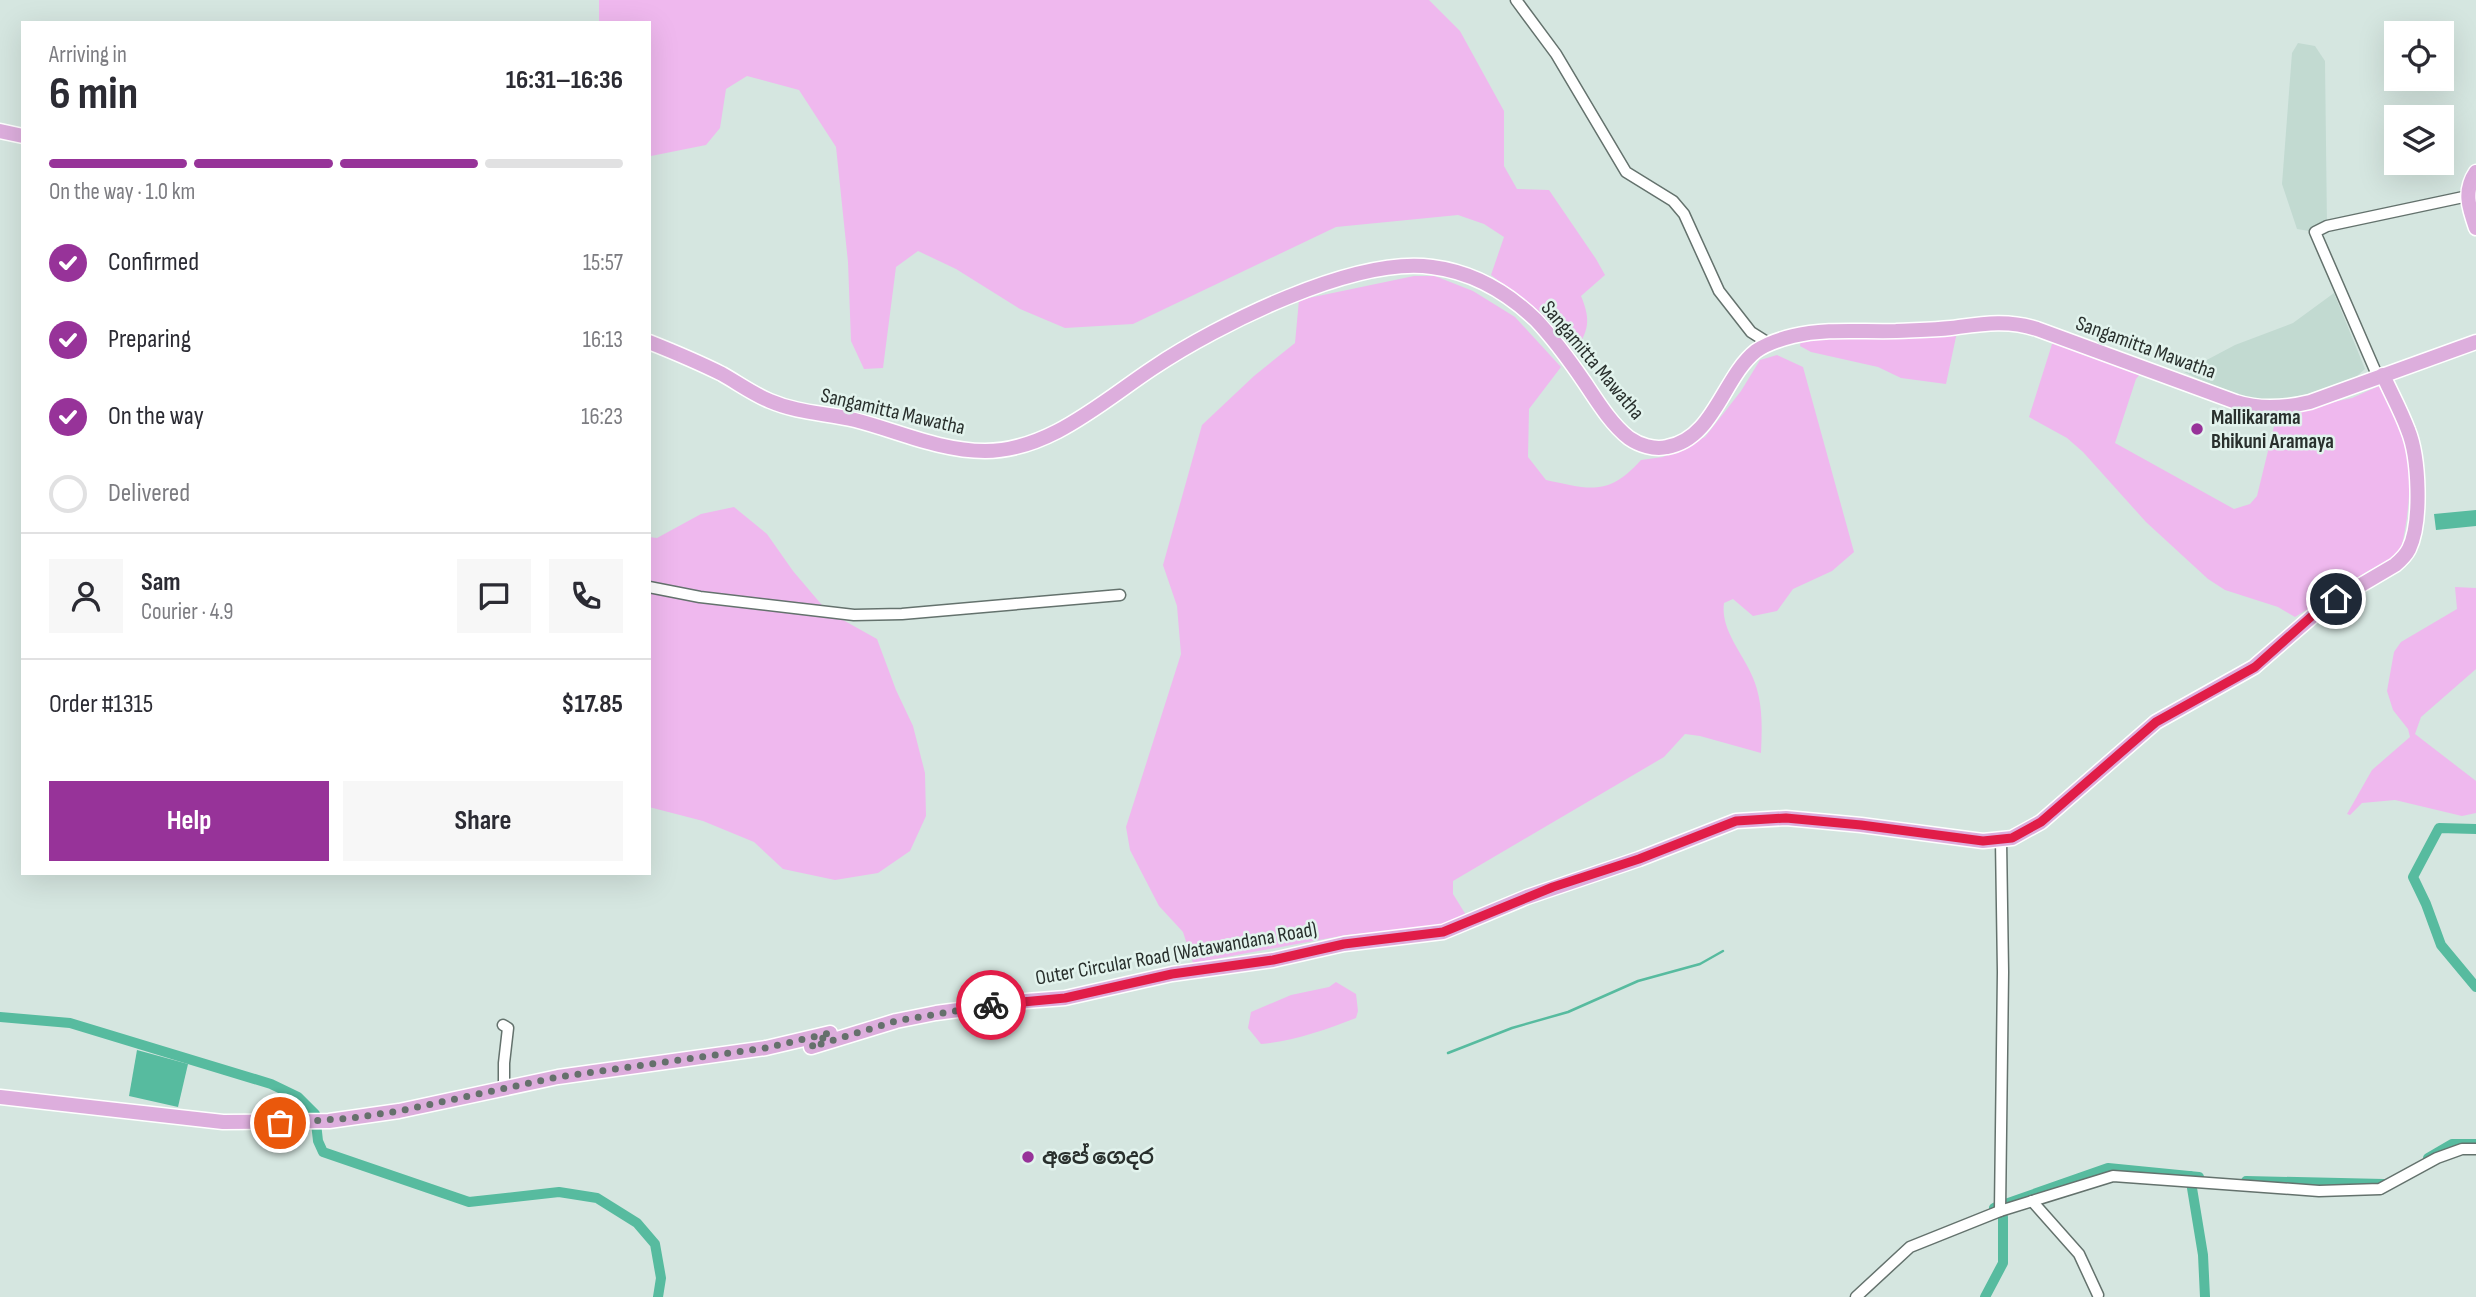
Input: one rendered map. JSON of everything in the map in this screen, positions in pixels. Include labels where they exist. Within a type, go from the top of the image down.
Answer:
[{"type":"main road","points":[[0,131],[21,136]]},
{"type":"main road","points":[[2476,172],[2468,195],[2476,228]]},
{"type":"main road","name":"Sangamitta Mawatha","points":[[651,343],[784,406],[854,420],[952,448],[988,452],[1021,446],[1064,426],[1199,339],[1291,296],[1331,282],[1393,268],[1424,266],[1450,270],[1473,277],[1494,288],[1524,310],[1554,341],[1597,402],[1622,431],[1636,442],[1652,447],[1673,445],[1691,435],[1708,418],[1748,359],[1758,350],[1791,336],[1813,333],[2012,323],[2037,329],[2236,402],[2260,407],[2287,407],[2310,402],[2476,342]]},
{"type":"main road","name":"Outer Circular Road (Watawandana Road)","points":[[0,1097],[182,1119],[251,1123],[329,1121],[399,1111],[558,1077],[766,1048],[830,1033],[811,1047],[896,1021],[977,1007],[1065,998],[1172,974],[1273,960],[1344,944],[1432,935],[1540,892],[1639,859],[1736,821],[1786,818],[1971,840],[2001,840],[2023,834],[2041,822],[2156,722],[2255,667],[2322,608],[2403,558],[2412,540],[2414,527],[2415,461],[2409,431],[2381,376]]},
{"type":"street","points":[[1516,0],[1556,54],[1626,172],[1673,201],[1684,214],[1719,291],[1745,326],[1770,344]]},
{"type":"street","points":[[2381,376],[2315,232],[2327,226],[2468,195]]},
{"type":"street","points":[[651,587],[700,597],[854,615],[902,614],[1119,595]]},
{"type":"street","points":[[2000,1211],[2003,983],[2001,840]]},
{"type":"street","points":[[503,1025],[508,1028],[504,1063],[505,1087]]},
{"type":"street","points":[[1856,1297],[1910,1247],[2000,1211],[2113,1176],[2319,1191],[2380,1189],[2437,1158],[2462,1149],[2476,1149]]},
{"type":"street","points":[[2032,1201],[2079,1254],[2098,1295]]},
{"type":"shaded area","points":[[599,0],[1429,0],[1460,31],[1504,111],[1504,166],[1517,189],[1549,190],[1605,275],[1581,296],[1587,325],[1574,352],[1534,308],[1491,275],[1504,237],[1484,224],[1458,215],[1336,227],[1133,324],[1065,328],[1020,309],[956,269],[918,251],[896,267],[883,368],[864,369],[851,341],[848,262],[836,147],[799,90],[747,76],[726,89],[720,128],[706,145],[651,156],[651,21],[599,21]]},
{"type":"shaded area","points":[[2298,43],[2315,46],[2325,61],[2327,226],[2315,232],[2297,229],[2282,184],[2292,53]]},
{"type":"shaded area","points":[[1414,276],[1435,276],[1473,291],[1515,317],[1561,367],[1529,409],[1528,457],[1546,480],[1586,487],[1608,485],[1629,472],[1641,460],[1663,457],[1705,437],[1741,391],[1760,360],[1777,355],[1803,367],[1854,552],[1832,571],[1793,589],[1777,611],[1753,616],[1733,599],[1724,603],[1726,624],[1758,692],[1761,753],[1685,734],[1664,757],[1453,881],[1453,894],[1466,915],[1444,926],[1346,935],[1193,963],[1183,932],[1159,906],[1130,850],[1126,827],[1181,654],[1177,606],[1163,565],[1202,425],[1254,376],[1295,343],[1299,300]]},
{"type":"shaded area","points":[[2334,293],[2365,369],[2347,385],[2279,401],[2253,401],[2184,372],[2235,345],[2293,323]]},
{"type":"shaded area","points":[[1957,332],[1946,384],[1901,378],[1878,367],[1811,352],[1800,346],[1801,338]]},
{"type":"shaded area","points":[[2053,341],[2141,373],[2136,379],[2115,443],[2234,509],[2250,504],[2257,496],[2277,414],[2352,398],[2379,386],[2399,424],[2408,460],[2408,508],[2400,554],[2295,617],[2278,607],[2225,590],[2208,579],[2146,522],[2083,452],[2067,438],[2029,417]]},
{"type":"shaded area","points":[[734,507],[767,534],[793,571],[827,611],[877,639],[913,726],[925,773],[926,816],[910,851],[878,873],[835,880],[783,869],[754,842],[703,821],[651,808],[651,537],[657,538],[701,514]]},
{"type":"shaded area","points":[[2476,510],[2476,526],[2436,530],[2434,514]]},
{"type":"shaded area","points":[[2455,587],[2476,588],[2476,669],[2421,717],[2415,734],[2476,781],[2476,813],[2462,816],[2395,800],[2362,803],[2350,815],[2347,814],[2372,770],[2410,737],[2408,729],[2393,710],[2387,691],[2394,652],[2401,642],[2457,609]]},
{"type":"shaded area","points":[[1336,982],[1356,994],[1356,1018],[1309,1034],[1261,1044],[1248,1028],[1251,1012],[1291,995],[1329,987]]},
{"type":"shaded area","points":[[137,1050],[188,1064],[178,1107],[129,1096]]},
{"type":"waterway","points":[[2476,829],[2439,828],[2413,877],[2441,945],[2476,987]]},
{"type":"waterway","points":[[1448,1053],[1512,1028],[1568,1012],[1638,981],[1700,964],[1723,951]]},
{"type":"waterway","points":[[0,1017],[70,1023],[271,1084],[298,1097],[315,1114],[318,1141],[323,1152],[469,1202],[559,1192],[597,1198],[637,1223],[655,1244],[661,1278],[658,1297]]},
{"type":"waterway","points":[[2428,1158],[2452,1144],[2476,1144]]},
{"type":"waterway","points":[[1994,1208],[2108,1168],[2199,1177]]},
{"type":"waterway","points":[[2190,1176],[2203,1255],[2205,1297]]},
{"type":"waterway","points":[[2246,1181],[2384,1184]]},
{"type":"waterway","points":[[1985,1297],[2003,1263],[2003,1217],[1996,1207]]},
{"type":"way so far","points":[[280,1123],[329,1121],[399,1111],[558,1077],[766,1048],[830,1033],[811,1047],[896,1021],[991,1005]]},
{"type":"place","name":"Mallikarama Bhikuni Aramaya","points":[[2197,429]]},
{"type":"place","name":"අපේ ගෙදර","points":[[1028,1157]]},
{"type":"route","points":[[991,1005],[1065,998],[1172,974],[1273,960],[1344,944],[1432,935],[1553,887],[1639,859],[1736,821],[1786,818],[1983,841],[2012,838],[2041,822],[2156,722],[2255,667],[2313,615],[2336,599]]}]
